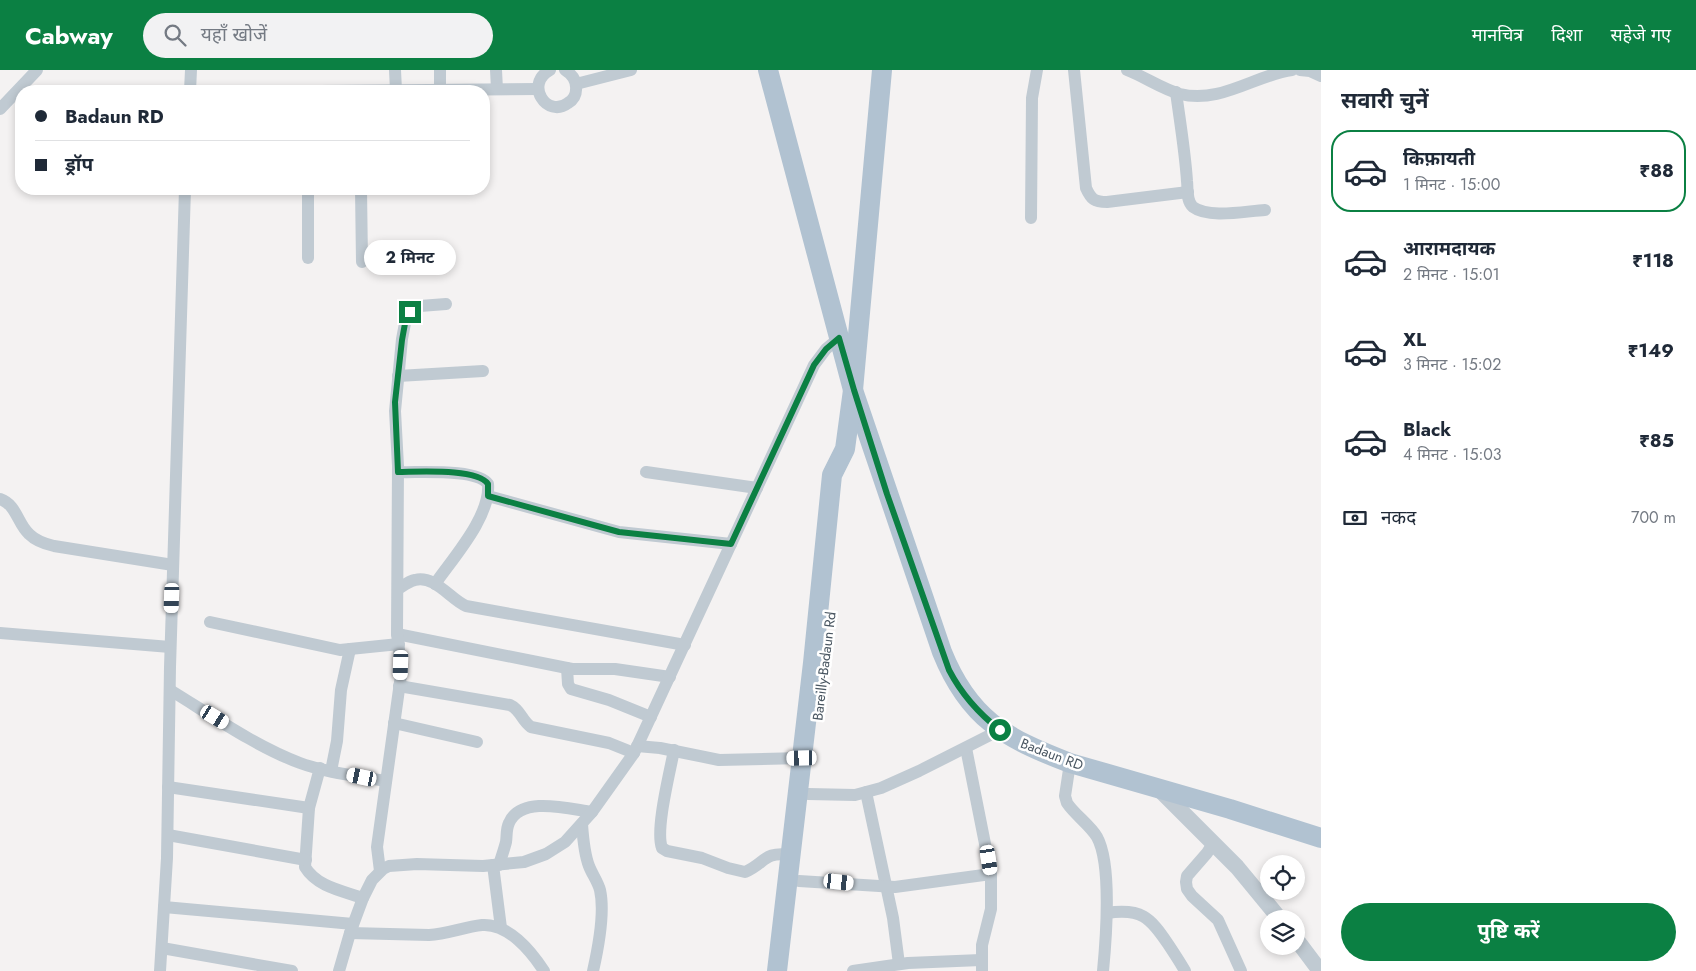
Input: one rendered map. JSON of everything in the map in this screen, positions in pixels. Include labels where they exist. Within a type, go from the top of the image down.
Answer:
[{"type":"main road","name":"Badaun RD","points":[[768,70],[854,390],[906,549],[949,670],[957,685],[974,708],[1000,730],[1039,750],[1070,763],[1156,787],[1321,838]]},
{"type":"main road","points":[[777,971],[832,475],[845,449],[854,390],[882,70]]},
{"type":"main road","name":"Bareilly-Badaun Rd","points":[[786,971],[799,881],[826,655],[845,449]]},
{"type":"street","points":[[22,85],[36,70]]},
{"type":"street","points":[[190,85],[191,70]]},
{"type":"street","points":[[395,70],[396,85]]},
{"type":"street","points":[[440,70],[440,85]]},
{"type":"street","points":[[496,70],[497,89]]},
{"type":"street","points":[[550,70],[541,77],[538,88],[539,94],[547,104],[559,107],[570,102],[576,91],[574,79],[565,70]]},
{"type":"street","points":[[576,84],[632,70]]},
{"type":"street","points":[[1031,218],[1032,98],[1037,70]]},
{"type":"street","points":[[1074,70],[1086,188],[1091,198],[1098,202],[1106,202],[1188,192]]},
{"type":"street","points":[[1127,70],[1176,92],[1190,95],[1225,92],[1241,88],[1274,74],[1292,70]]},
{"type":"street","points":[[1300,70],[1310,71],[1321,76]]},
{"type":"street","points":[[490,89],[538,88]]},
{"type":"street","points":[[1176,92],[1188,200],[1191,206],[1204,212],[1215,214],[1265,210]]},
{"type":"street","points":[[0,109],[15,93]]},
{"type":"street","points":[[160,971],[168,835],[170,647],[185,195]]},
{"type":"street","points":[[308,195],[308,258]]},
{"type":"street","points":[[361,195],[362,262]]},
{"type":"street","points":[[380,871],[377,847],[401,665],[398,639],[398,472],[395,411],[402,340],[406,318],[410,312],[420,306],[446,304]]},
{"type":"street","points":[[339,971],[363,898],[372,880],[380,871],[389,866],[401,865],[496,865],[524,862],[546,854],[565,842],[592,812],[635,750],[814,365],[826,349],[839,338]]},
{"type":"street","points":[[398,376],[483,371]]},
{"type":"street","points":[[398,472],[449,473],[481,477],[488,484],[488,496],[479,520],[435,584]]},
{"type":"street","points":[[646,472],[757,488]]},
{"type":"street","points":[[488,496],[619,532],[731,544]]},
{"type":"street","points":[[0,499],[7,502],[14,509],[29,534],[41,543],[173,565]]},
{"type":"street","points":[[398,589],[416,580],[424,580],[445,590],[452,598],[466,606],[685,645]]},
{"type":"street","points":[[210,622],[332,648],[350,649],[398,639],[567,668],[615,669],[670,677]]},
{"type":"street","points":[[0,633],[170,647]]},
{"type":"street","points":[[350,649],[341,690],[337,740],[309,808],[305,867],[314,879],[323,884],[363,898]]},
{"type":"street","points":[[567,668],[568,684],[571,689],[595,695],[651,716]]},
{"type":"street","points":[[399,686],[510,705],[516,708],[524,722],[531,727],[635,750],[674,750],[719,760],[802,758]]},
{"type":"street","points":[[170,690],[257,742],[300,763],[326,770],[386,781]]},
{"type":"street","points":[[394,723],[477,742]]},
{"type":"street","points":[[808,794],[845,796],[866,792],[898,781],[1000,730]]},
{"type":"street","points":[[853,971],[900,964],[982,966],[982,945],[991,909],[991,874],[966,748]]},
{"type":"street","points":[[674,750],[659,835],[662,848],[666,851],[702,858],[745,872],[763,859],[773,855],[791,855]]},
{"type":"street","points":[[1070,763],[1065,796],[1067,803],[1097,838],[1105,871],[1107,914],[1103,971]]},
{"type":"street","points":[[168,786],[309,808]]},
{"type":"street","points":[[1156,787],[1214,842],[1248,879],[1273,910]]},
{"type":"street","points":[[866,792],[894,924],[900,964]]},
{"type":"street","points":[[501,928],[496,865],[504,848],[510,820],[525,808],[544,806],[592,812]]},
{"type":"street","points":[[582,824],[586,856],[592,876],[600,890],[600,926],[593,971]]},
{"type":"street","points":[[168,835],[306,860]]},
{"type":"street","points":[[1214,842],[1187,876],[1187,888],[1192,896],[1218,920],[1241,971]]},
{"type":"street","points":[[799,881],[886,886],[915,885],[991,874]]},
{"type":"street","points":[[164,907],[352,929],[429,935],[482,925],[501,928],[514,936],[544,971]]},
{"type":"street","points":[[1107,914],[1131,912],[1141,914],[1150,920],[1158,929],[1185,971]]},
{"type":"street","points":[[162,948],[292,971]]},
{"type":"street","points":[[1305,951],[1320,971]]},
{"type":"route","points":[[410,312],[406,318],[402,340],[395,402],[398,472],[466,474],[481,477],[488,484],[488,496],[611,530],[731,544],[808,376],[818,358],[839,338],[887,494],[949,670],[957,685],[974,708],[1000,730]]}]
